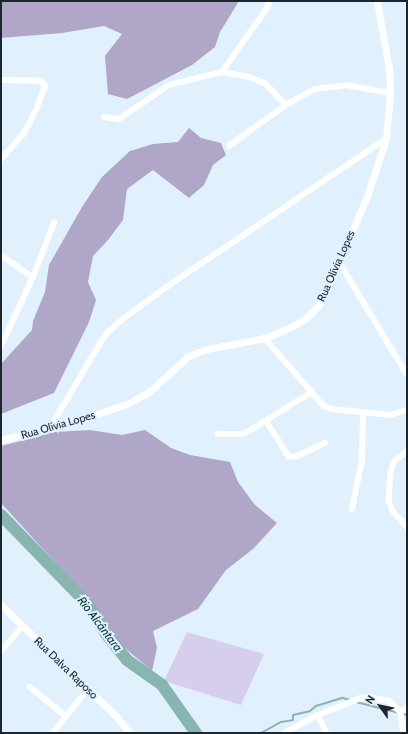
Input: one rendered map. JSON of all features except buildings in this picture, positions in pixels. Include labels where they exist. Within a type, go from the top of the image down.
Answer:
[{"type":"street","points":[[222,72],[265,11],[270,1]]},
{"type":"street","name":"Rua Olívia Lopes","points":[[1,440],[50,428],[129,403],[149,392],[187,357],[203,350],[265,338],[291,327],[306,318],[318,306],[367,196],[386,138],[390,93],[389,69],[377,1]]},
{"type":"street","points":[[104,117],[119,119],[169,85],[222,72],[250,77],[265,83],[286,105]]},
{"type":"street","points":[[1,80],[40,81],[45,85],[37,109],[24,134],[1,160]]},
{"type":"street","points":[[228,146],[286,105],[315,89],[346,85],[390,93]]},
{"type":"street","points":[[50,428],[102,340],[108,332],[123,319],[168,286],[386,138]]},
{"type":"street","points":[[1,346],[33,277],[54,223]]},
{"type":"street","points":[[1,255],[33,277]]},
{"type":"street","points":[[339,261],[407,374]]},
{"type":"street","points":[[265,338],[324,406],[331,409],[391,415],[407,410]]},
{"type":"street","points":[[218,434],[242,434],[267,422],[312,392]]},
{"type":"street","points":[[352,509],[362,460],[363,413]]},
{"type":"street","points":[[267,422],[289,457],[297,456],[325,443]]},
{"type":"street","points":[[407,452],[395,461],[390,472],[389,501],[394,512],[407,527]]},
{"type":"street","name":"Rua Dalva Raposo","points":[[1,605],[116,716],[130,733]]},
{"type":"street","points":[[1,651],[23,626]]},
{"type":"street","points":[[30,686],[66,716]]},
{"type":"street","points":[[53,733],[88,689]]},
{"type":"street","points":[[284,733],[318,715],[361,698],[370,697],[389,700],[401,712],[404,733]]},
{"type":"street","points":[[401,712],[407,708]]},
{"type":"street","points":[[318,715],[327,733]]},
{"type":"shaded area","points":[[1,1],[239,1],[220,32],[215,47],[192,65],[127,99],[108,94],[105,56],[122,34],[104,26],[62,33],[1,38]]},
{"type":"shaded area","points":[[189,128],[201,138],[221,143],[226,155],[213,165],[204,185],[189,198],[153,170],[127,189],[123,220],[108,240],[93,256],[88,282],[96,300],[89,322],[54,393],[1,414],[1,364],[32,330],[33,321],[45,292],[49,265],[82,207],[102,177],[130,151],[153,144],[178,142]]},
{"type":"shaded area","points":[[90,430],[122,435],[145,430],[171,448],[190,455],[230,462],[238,482],[255,505],[277,523],[253,549],[226,570],[198,609],[153,631],[157,648],[152,671],[119,643],[93,604],[1,503],[1,446],[55,432]]},
{"type":"shaded area","points":[[187,632],[264,654],[241,705],[164,681]]},
{"type":"waterway","name":"Rio Alcântara","points":[[1,515],[90,607],[106,634],[127,660],[162,685],[196,733]]},
{"type":"waterway","points":[[261,733],[281,722],[293,720],[293,715],[310,711],[316,706],[343,698],[350,700]]},
{"type":"waterway","points":[[356,702],[407,715]]}]
